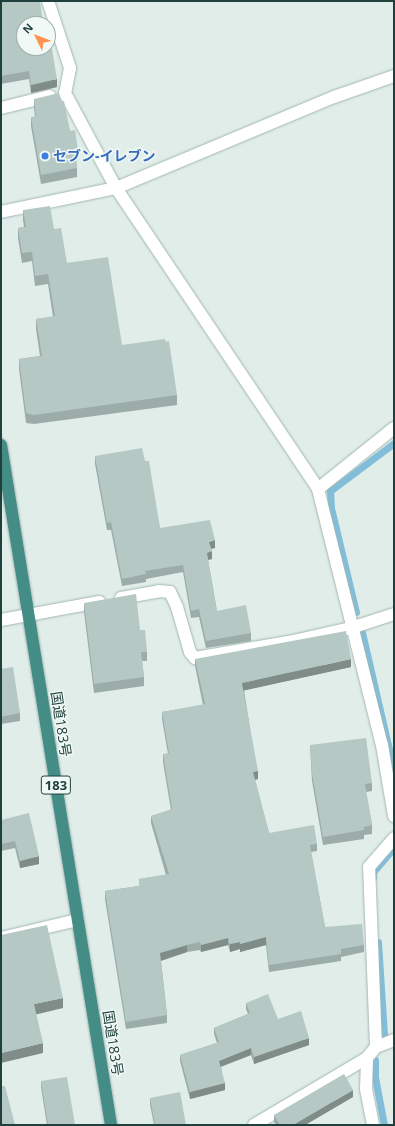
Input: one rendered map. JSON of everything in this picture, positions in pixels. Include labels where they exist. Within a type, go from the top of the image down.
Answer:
[{"type":"highway","name":"国道183号","points":[[1,445],[111,1125]]},
{"type":"street","points":[[48,1],[70,68],[65,93],[116,188],[318,489],[351,628],[382,745],[394,816]]},
{"type":"street","points":[[1,212],[116,188],[334,97],[394,76]]},
{"type":"street","points":[[1,108],[65,93]]},
{"type":"street","points":[[318,489],[394,428]]},
{"type":"street","points":[[1,620],[159,592],[170,592],[177,607],[190,652],[195,658],[351,628],[394,614]]},
{"type":"street","points":[[376,1047],[369,867],[394,838]]},
{"type":"street","points":[[1,938],[78,920]]},
{"type":"street","points":[[254,1125],[367,1058],[376,1047],[394,1040]]},
{"type":"street","points":[[367,1058],[366,1090],[373,1125]]},
{"type":"building","points":[[1,1],[40,1],[42,16],[16,16],[16,56],[53,56],[57,79],[31,85],[29,71],[1,76]]},
{"type":"building","points":[[59,93],[61,102],[64,101],[70,131],[75,130],[78,150],[74,150],[77,168],[41,175],[31,117],[36,116],[34,99]]},
{"type":"building","points":[[50,206],[54,229],[61,228],[67,263],[108,257],[122,345],[165,339],[166,342],[169,341],[177,395],[34,415],[26,413],[19,359],[42,356],[36,319],[55,316],[48,274],[35,276],[32,252],[22,253],[18,228],[26,227],[23,210]]},
{"type":"building","points":[[142,448],[145,461],[149,461],[160,528],[210,520],[215,540],[209,542],[212,551],[207,553],[217,611],[246,605],[251,633],[206,641],[199,609],[191,611],[183,565],[145,571],[146,574],[122,579],[111,522],[107,523],[95,456]]},
{"type":"building","points":[[136,594],[140,630],[145,630],[147,652],[141,652],[144,677],[94,684],[84,603]]},
{"type":"building","points":[[346,631],[351,659],[242,683],[258,771],[253,772],[269,833],[314,825],[317,844],[310,845],[325,927],[362,924],[364,945],[341,949],[341,954],[269,965],[266,937],[240,944],[240,942],[230,944],[228,938],[201,945],[200,942],[160,953],[167,1015],[126,1022],[105,891],[139,886],[139,879],[169,874],[151,816],[172,809],[163,754],[169,753],[162,712],[205,704],[195,659]]},
{"type":"building","points":[[13,667],[20,713],[1,717],[1,669]]},
{"type":"building","points":[[366,738],[372,783],[365,784],[372,825],[364,827],[364,830],[323,837],[312,773],[310,745]]},
{"type":"building","points":[[29,813],[39,856],[20,861],[15,841],[1,844],[1,820]]},
{"type":"building","points":[[47,925],[63,998],[34,1004],[43,1043],[1,1053],[1,935]]},
{"type":"building","points":[[268,994],[278,1019],[301,1011],[309,1038],[254,1057],[251,1048],[219,1061],[225,1083],[190,1092],[180,1055],[219,1042],[214,1028],[250,1013],[246,1003]]},
{"type":"building","points":[[344,1074],[353,1090],[293,1125],[280,1125],[274,1115]]},
{"type":"building","points":[[67,1077],[75,1125],[48,1125],[41,1081]]},
{"type":"building","points":[[1,1086],[5,1086],[15,1125],[1,1125]]},
{"type":"building","points":[[180,1092],[186,1125],[155,1125],[150,1098]]},
{"type":"waterway","points":[[356,612],[331,508],[330,491],[394,443]]},
{"type":"waterway","points":[[361,628],[394,771]]},
{"type":"waterway","points":[[373,878],[373,872],[394,848]]},
{"type":"waterway","points":[[378,942],[384,1034]]},
{"type":"waterway","points":[[375,1060],[375,1077],[384,1125]]},
{"type":"place","name":"セブン-イレブン","points":[[45,156]]}]
